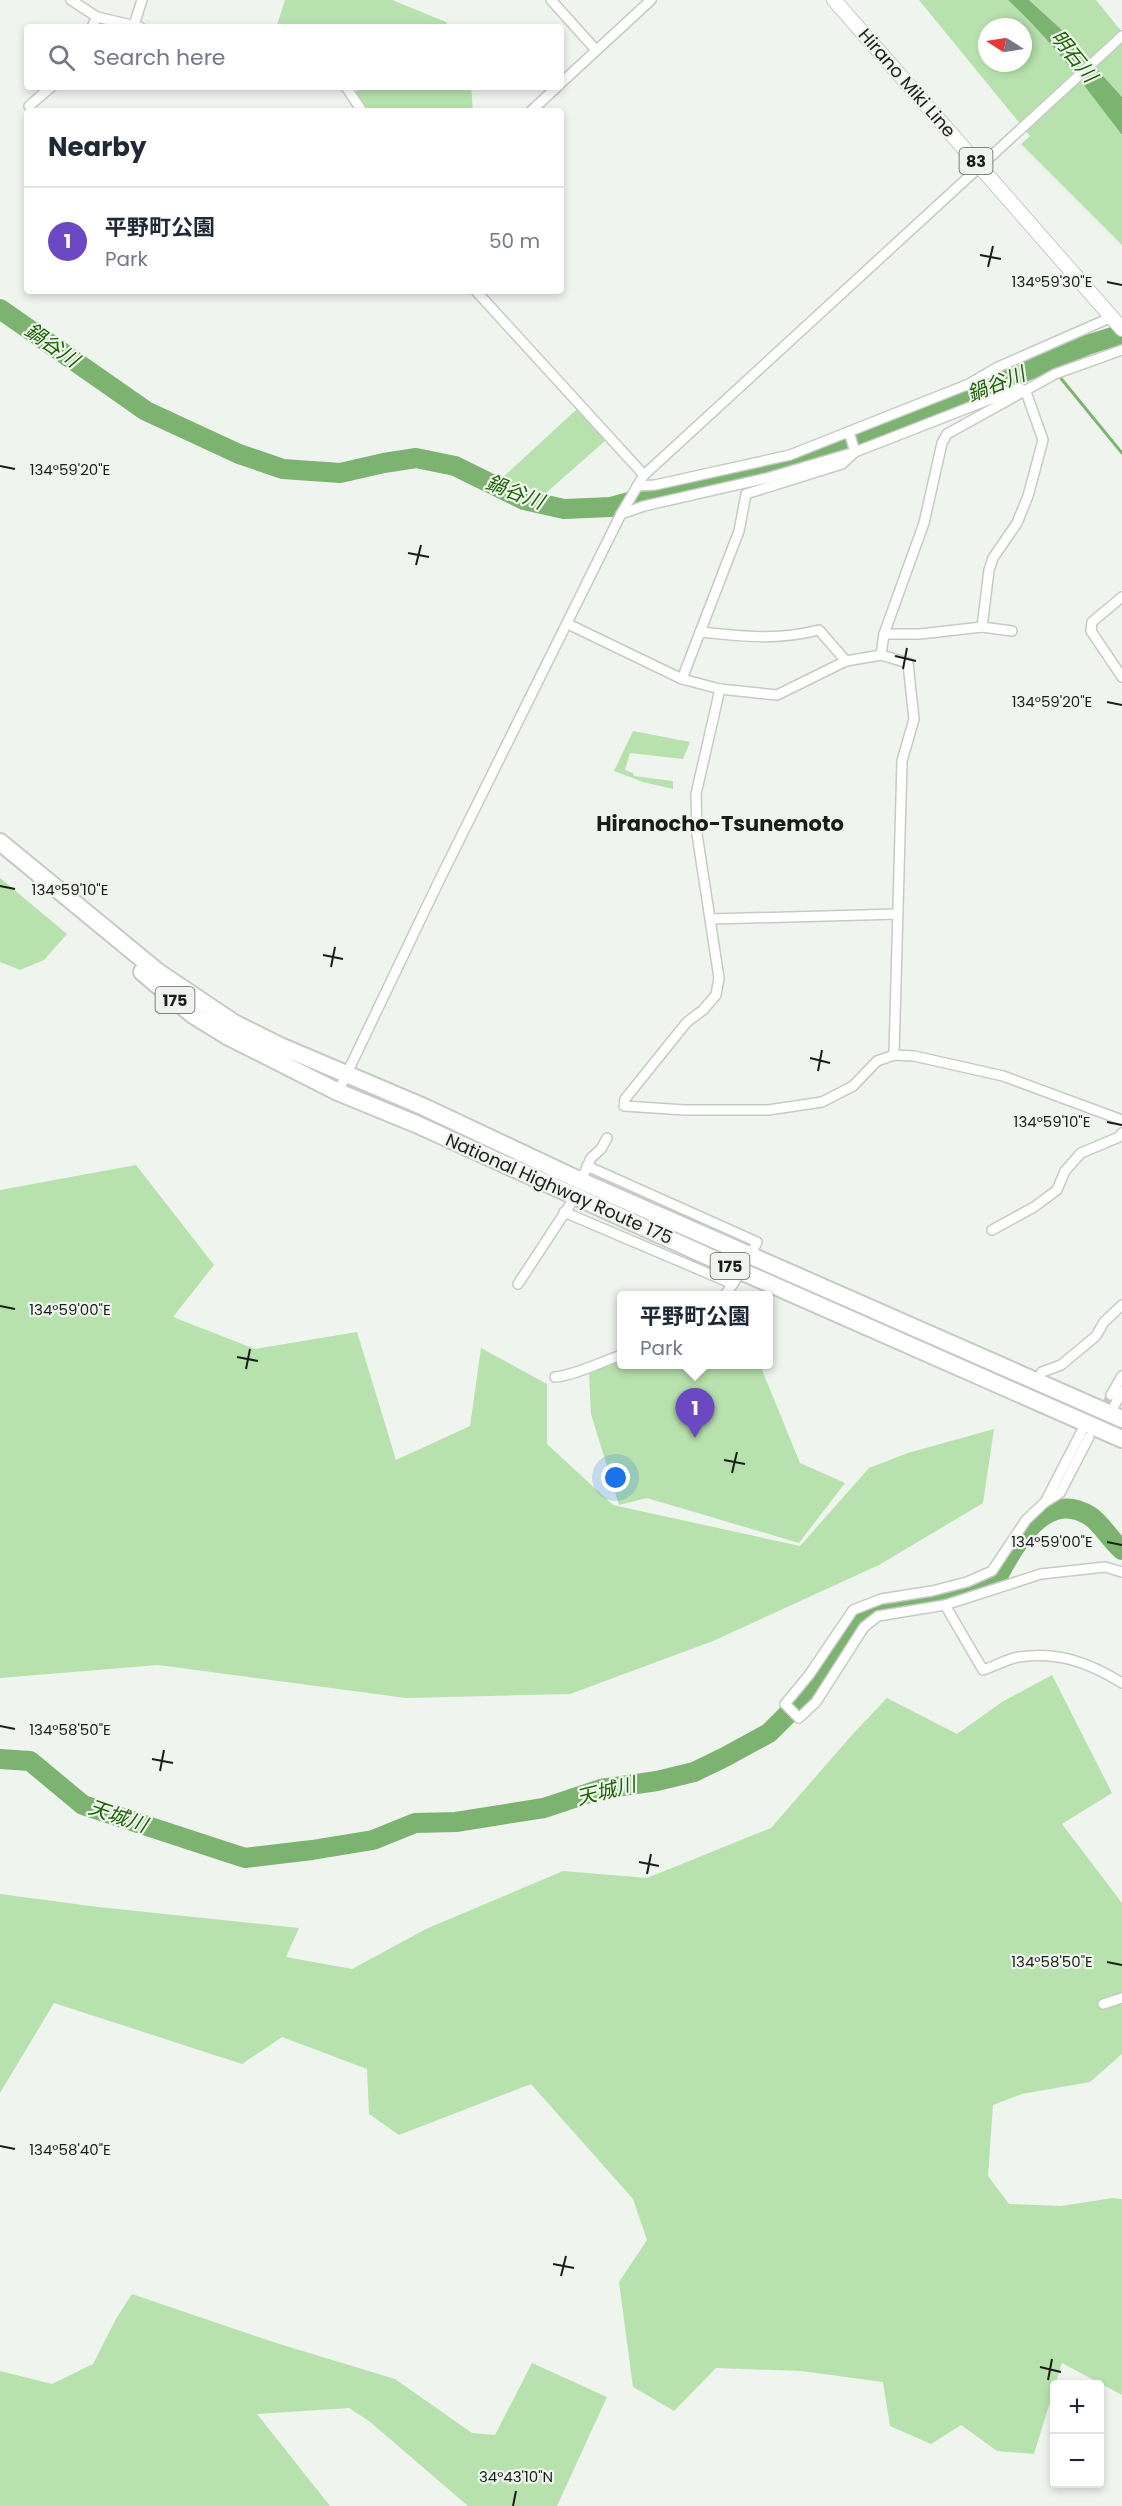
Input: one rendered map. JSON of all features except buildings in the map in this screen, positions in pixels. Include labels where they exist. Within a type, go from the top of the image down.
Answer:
[{"type":"highway","name":"National Highway Route 175","points":[[0,842],[158,972],[225,1017],[278,1045],[424,1107],[581,1181],[1116,1417]]},
{"type":"highway","name":"National Highway Route 175","points":[[37,874],[101,935],[193,1016],[227,1036],[338,1092],[416,1124],[581,1181],[737,1277],[769,1291]]},
{"type":"highway","name":"National Highway Route 175","points":[[773,1293],[1087,1430],[1122,1439]]},
{"type":"main road","name":"Hirano Miki Line","points":[[834,0],[1117,323]]},
{"type":"street","points":[[71,0],[97,16],[129,24]]},
{"type":"street","points":[[137,24],[142,0]]},
{"type":"street","points":[[550,0],[596,50]]},
{"type":"street","points":[[564,80],[651,0]]},
{"type":"street","points":[[93,24],[97,16]]},
{"type":"street","points":[[338,1092],[438,883],[621,514],[644,475],[1122,36]]},
{"type":"street","points":[[29,106],[48,90]]},
{"type":"street","points":[[348,90],[360,108]]},
{"type":"street","points":[[534,108],[554,90]]},
{"type":"street","points":[[479,294],[644,475]]},
{"type":"street","points":[[637,486],[655,485],[790,455],[969,384],[998,367],[1117,323]]},
{"type":"street","points":[[881,655],[884,634],[924,523],[942,444],[947,434],[1055,374],[1122,350]]},
{"type":"street","points":[[621,514],[644,506],[767,478],[855,452],[1019,388],[1026,392],[1043,440],[1028,496],[1017,524],[993,558],[989,570],[982,627]]},
{"type":"street","points":[[849,432],[855,452]]},
{"type":"street","points":[[682,679],[739,531],[746,494],[842,464],[855,452]]},
{"type":"street","points":[[1122,597],[1092,622],[1091,631],[1122,677]]},
{"type":"street","points":[[568,624],[682,679],[720,689],[777,695],[846,661],[881,655],[908,663],[914,719],[902,761],[894,1055]]},
{"type":"street","points":[[884,634],[921,634],[982,627],[1012,631]]},
{"type":"street","points":[[700,632],[769,638],[794,636],[819,630],[846,661]]},
{"type":"street","points":[[720,689],[696,794],[697,834],[719,978],[716,995],[704,1010],[687,1022],[625,1099],[624,1106],[685,1110],[768,1110],[822,1102],[853,1086],[877,1061],[894,1055],[914,1056],[1003,1076],[1122,1120]]},
{"type":"street","points":[[711,919],[898,914]]},
{"type":"street","points":[[992,1230],[1034,1207],[1057,1190],[1065,1171],[1081,1153],[1119,1137],[1122,1133]]},
{"type":"street","points":[[518,1284],[564,1212],[607,1138]]},
{"type":"street","points":[[564,1212],[737,1277],[727,1291]]},
{"type":"street","points":[[1037,1381],[1042,1372],[1061,1365],[1096,1336],[1104,1322],[1122,1305]]},
{"type":"street","points":[[555,1377],[570,1375],[585,1367],[617,1356]]},
{"type":"street","points":[[1111,1395],[1122,1376]]},
{"type":"street","points":[[1116,1417],[1122,1391]]},
{"type":"street","points":[[1045,1502],[1087,1430]]},
{"type":"street","points":[[1087,1430],[1060,1493],[1045,1502],[1026,1520],[992,1571],[967,1582],[932,1591],[881,1599],[853,1610],[809,1675],[785,1704],[799,1718],[816,1702],[864,1627],[878,1616],[945,1605],[1041,1575],[1105,1567],[1122,1572]]},
{"type":"street","points":[[967,1582],[972,1596]]},
{"type":"street","points":[[945,1605],[983,1670],[1019,1658],[1065,1657],[1094,1666],[1122,1683]]},
{"type":"street","points":[[1103,2004],[1122,1998]]},
{"type":"shaded area","points":[[285,0],[392,0],[447,24],[277,24]]},
{"type":"shaded area","points":[[919,0],[1008,0],[1029,18],[978,18],[978,72],[1032,72],[1032,21],[1065,60],[1122,135],[1122,245],[1021,144],[1030,136]]},
{"type":"shaded area","points":[[1029,0],[1096,0],[1122,32],[1122,97],[1063,31]]},
{"type":"shaded area","points":[[357,90],[471,90],[473,108],[366,108],[356,92]]},
{"type":"shaded area","points":[[577,409],[606,440],[546,493],[500,480]]},
{"type":"shaded area","points":[[633,731],[690,742],[683,759],[630,753],[625,770],[633,773],[634,776],[673,781],[673,789],[643,782],[614,771]]},
{"type":"shaded area","points":[[0,878],[67,934],[44,960],[20,970],[0,962]]},
{"type":"shaded area","points":[[136,1165],[214,1265],[173,1317],[255,1349],[357,1332],[396,1460],[470,1426],[481,1348],[547,1384],[547,1444],[613,1505],[800,1546],[869,1468],[908,1453],[994,1429],[983,1503],[879,1565],[713,1641],[570,1694],[406,1698],[158,1665],[0,1678],[0,1190]]},
{"type":"shaded area","points":[[617,1361],[617,1369],[762,1369],[800,1463],[845,1483],[799,1543],[647,1498],[619,1505],[591,1414],[589,1374],[594,1368]]},
{"type":"shaded area","points":[[1052,1675],[1112,1793],[1062,1824],[1122,1903],[1122,2054],[1090,2082],[1022,2094],[993,2105],[988,2176],[1009,2204],[1061,2206],[1113,2198],[1122,2199],[1122,2395],[1104,2385],[1104,2380],[1094,2380],[1062,2363],[1057,2380],[1050,2380],[1050,2402],[1034,2454],[997,2451],[961,2425],[931,2444],[890,2426],[883,2382],[801,2371],[716,2368],[674,2411],[633,2387],[619,2282],[647,2240],[633,2199],[531,2084],[399,2135],[369,2114],[367,2069],[282,2037],[242,2064],[54,2003],[0,2093],[0,1894],[98,1907],[299,1928],[286,1957],[352,1969],[426,1929],[563,1871],[647,1878],[771,1828],[887,1698],[957,1734],[1002,1702]]},
{"type":"shaded area","points":[[132,2294],[273,2342],[395,2379],[472,2433],[495,2435],[532,2363],[607,2397],[557,2506],[468,2506],[369,2421],[349,2408],[257,2414],[330,2506],[0,2506],[0,2371],[52,2384],[93,2364],[116,2319]]},
{"type":"water","name":"明石川","points":[[1008,0],[1029,0],[1063,31],[1122,97],[1122,135],[1082,82],[1032,24],[1032,18],[1027,18]]},
{"type":"waterway","name":"鍋谷川","points":[[0,309],[146,411],[239,454],[283,469],[340,473],[416,458],[455,466],[524,500],[564,509],[611,507],[670,491],[766,470],[842,446],[1087,345],[1122,334]]},
{"type":"waterway","points":[[1048,363],[1055,370]]},
{"type":"waterway","points":[[1059,376],[1122,453]]},
{"type":"waterway","name":"天城川","points":[[0,1759],[30,1761],[83,1805],[245,1858],[373,1840],[415,1823],[456,1822],[544,1808],[601,1789],[657,1781],[694,1772],[725,1757],[769,1733],[796,1706],[820,1676],[858,1618],[875,1610],[938,1598],[998,1576],[1023,1536],[1046,1514],[1059,1509],[1074,1509],[1090,1516],[1122,1550]]},
{"type":"tunnel","points":[[1093,1430],[1111,1395]]},
{"type":"place","name":"平野町公園","points":[[695,1438]]},
{"type":"district","name":"Hiranocho-Tsunemoto","points":[[720,824]]}]
